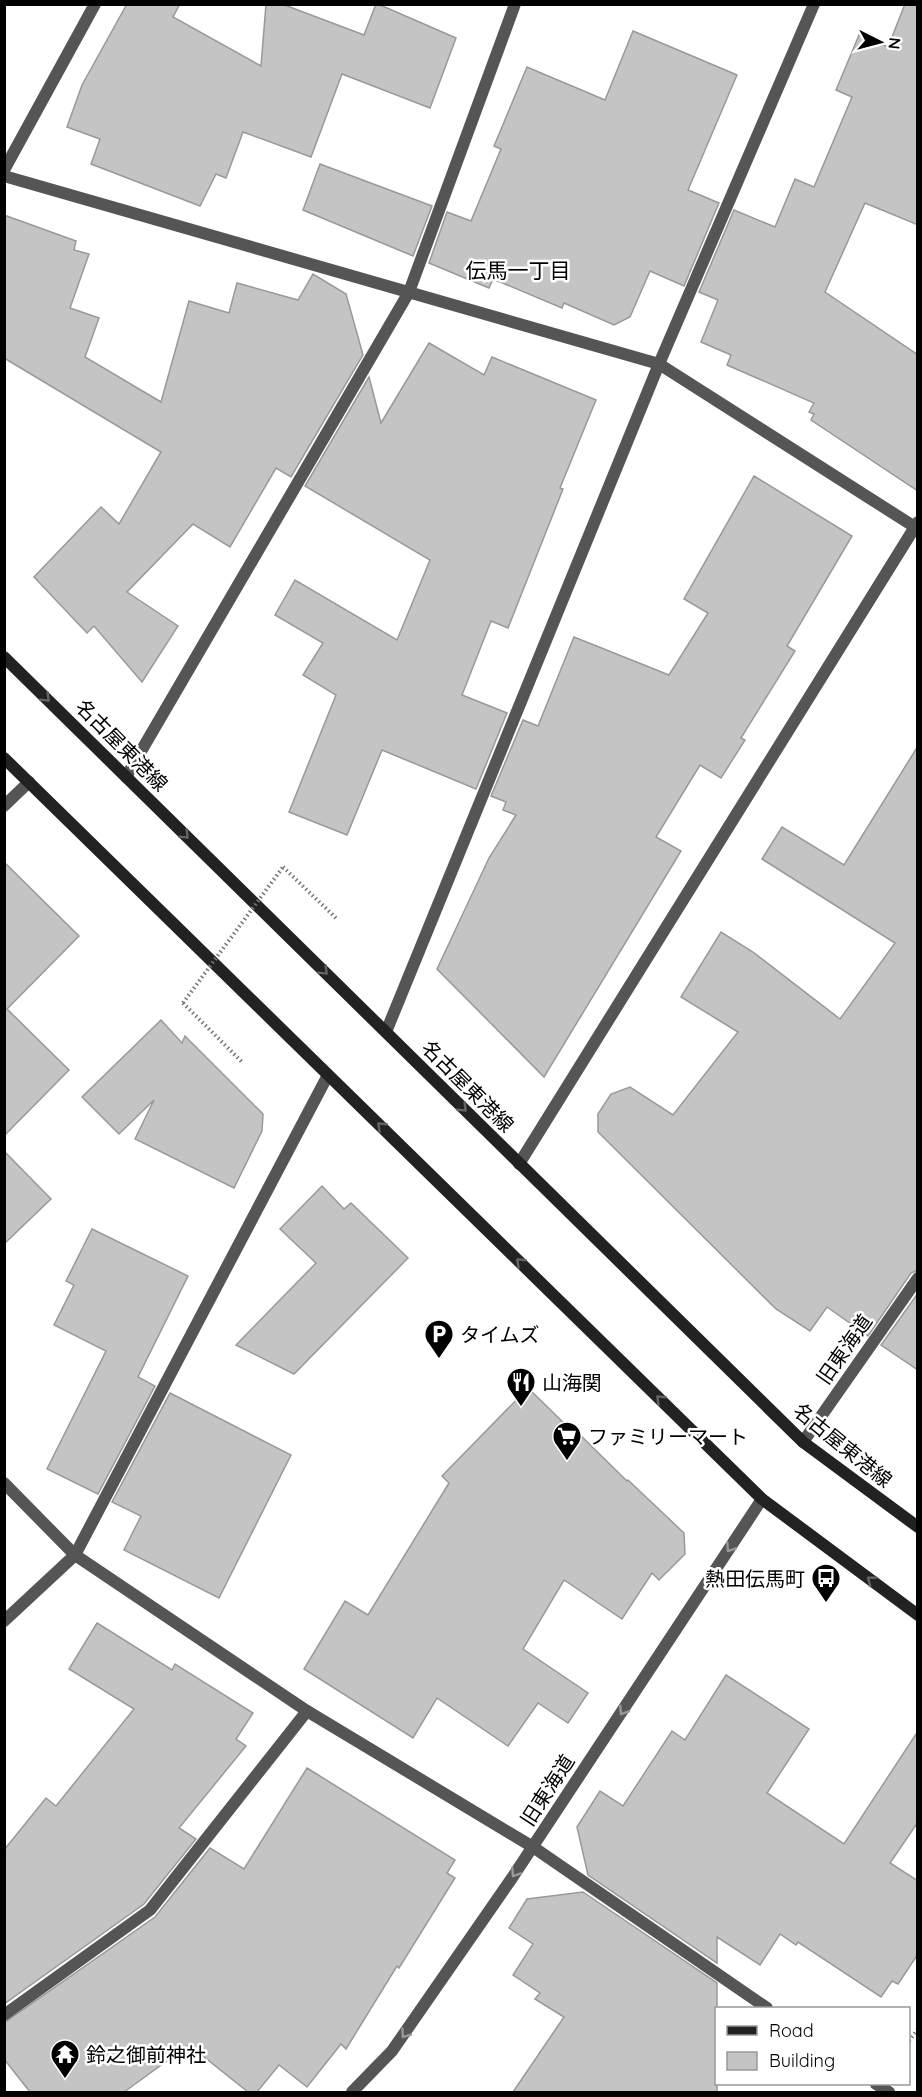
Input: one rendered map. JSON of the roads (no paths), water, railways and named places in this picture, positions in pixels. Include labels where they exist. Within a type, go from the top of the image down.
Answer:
[{"type":"main road","name":"名古屋東港線","points":[[4,657],[803,1442],[918,1527]]},
{"type":"main road","points":[[4,758],[762,1499],[918,1615]]},
{"type":"street","points":[[4,170],[95,4]]},
{"type":"street","points":[[126,777],[409,292],[515,4]]},
{"type":"street","points":[[386,1032],[659,364],[814,4]]},
{"type":"street","points":[[4,176],[659,364],[916,526],[519,1164]]},
{"type":"street","points":[[4,806],[29,782]]},
{"type":"street","points":[[4,1621],[75,1555],[328,1075]]},
{"type":"street","name":"旧東海道","points":[[803,1442],[918,1278]]},
{"type":"street","points":[[4,1483],[75,1555],[307,1711],[533,1847],[766,2007]]},
{"type":"street","name":"旧東海道","points":[[352,2092],[392,2051],[533,1847],[762,1499]]},
{"type":"street","points":[[4,2015],[150,1910],[307,1711]]},
{"type":"place","name":"タイムズ","points":[[439,1360]]},
{"type":"place","name":"山海関","points":[[521,1408]]},
{"type":"place","name":"ファミリーマート","points":[[567,1462]]},
{"type":"place","name":"熱田伝馬町","points":[[826,1604]]},
{"type":"place","name":"鈴之御前神社","points":[[65,2080]]},
{"type":"district","name":"伝馬一丁目","points":[[518,270]]}]
